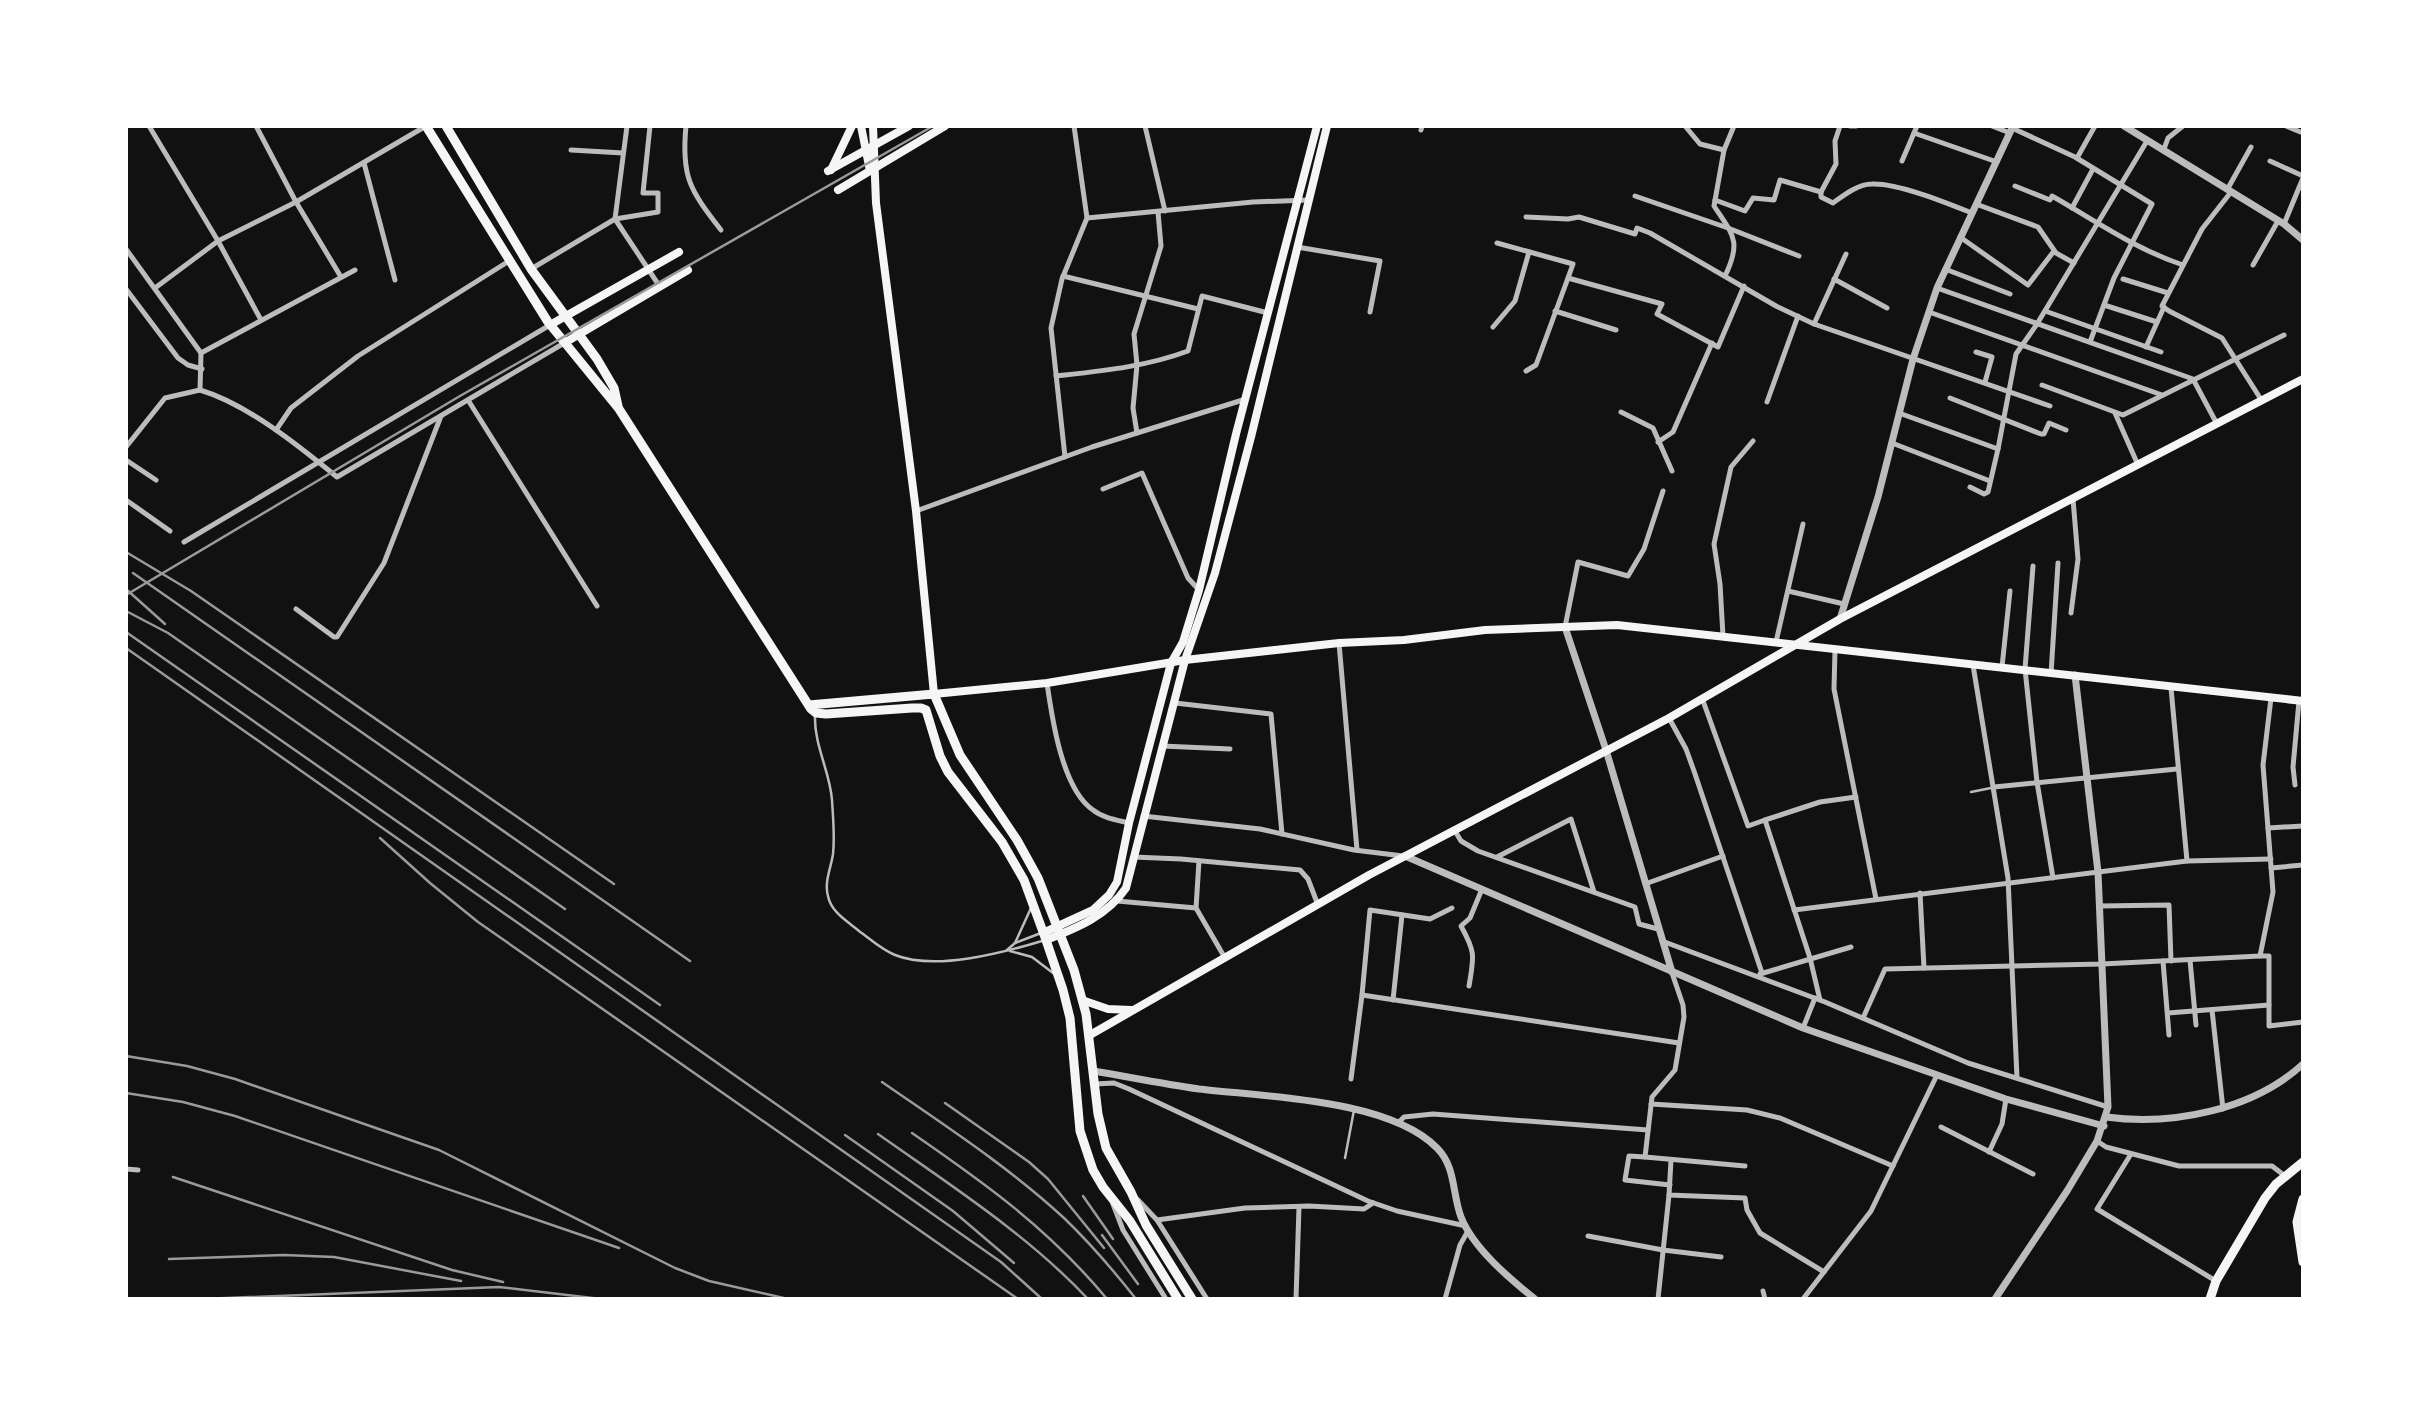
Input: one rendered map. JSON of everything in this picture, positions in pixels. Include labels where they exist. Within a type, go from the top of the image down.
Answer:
[{"type":"main road","points":[[426,126],[550,325],[619,409],[812,709],[834,714],[912,708],[926,710],[940,756],[948,772],[1002,842],[1024,880],[1045,936],[1070,1018],[1080,1131],[1093,1170],[1137,1232],[1178,1299]]},
{"type":"main road","points":[[852,126],[829,170],[909,126]]},
{"type":"main road","points":[[861,126],[865,150],[873,169]]},
{"type":"main road","points":[[873,126],[877,216],[916,510],[934,694],[960,755],[1012,831],[1033,868],[1059,930],[1082,1000],[1090,1035],[1102,1136],[1106,1148],[1146,1225],[1192,1299]]},
{"type":"main road","points":[[838,190],[945,126]]},
{"type":"main road","points":[[1045,936],[1093,910],[1113,890],[1117,882],[1129,823],[1171,663],[1184,642],[1199,590],[1236,434],[1317,126]]},
{"type":"main road","points":[[1059,930],[1089,922],[1117,901],[1126,888],[1185,660],[1212,583],[1251,437],[1327,126]]},
{"type":"main road","points":[[447,127],[531,269],[564,317],[580,333],[614,388],[619,409]]},
{"type":"main road","points":[[550,325],[679,252]]},
{"type":"main road","points":[[566,342],[688,270]]},
{"type":"main road","points":[[1090,1035],[1405,856],[1669,718],[1840,619],[2303,379]]},
{"type":"main road","points":[[1236,434],[1251,437]]},
{"type":"main road","points":[[812,709],[1047,683],[1185,660],[1339,643],[1404,640],[1485,629],[1617,625],[2301,701]]},
{"type":"main road","points":[[1082,1000],[1108,1009],[1134,1009]]},
{"type":"main road","points":[[2210,1299],[2216,1282],[2265,1198],[2285,1176],[2301,1167]]},
{"type":"main road","points":[[2303,1199],[2297,1222],[2303,1262]]},
{"type":"street","points":[[149,126],[218,241],[261,320]]},
{"type":"street","points":[[256,126],[296,202],[341,276]]},
{"type":"street","points":[[155,288],[218,241],[296,202],[426,126]]},
{"type":"street","points":[[627,126],[615,219],[660,287]]},
{"type":"street","points":[[531,269],[615,219],[658,212],[658,193],[643,193],[650,126]]},
{"type":"street","points":[[686,126],[683,155],[688,178],[698,200],[721,230]]},
{"type":"street","points":[[1065,457],[1051,328],[1063,276],[1087,218],[1074,126]]},
{"type":"street","points":[[1137,433],[1133,408],[1137,365],[1134,334],[1161,246],[1161,211],[1145,126]]},
{"type":"street","points":[[1685,126],[1700,144],[1724,150]]},
{"type":"street","points":[[1725,276],[1736,250],[1728,228],[1714,206],[1724,150],[1734,126]]},
{"type":"street","points":[[1840,126],[1835,141],[1836,163],[1821,197],[1833,202],[1851,191],[1871,184],[1905,190],[1972,213]]},
{"type":"street","points":[[1850,126],[1856,126]]},
{"type":"street","points":[[1902,161],[1917,126]]},
{"type":"street","points":[[1992,126],[2012,129],[2077,158],[2152,204],[2104,305],[2090,342]]},
{"type":"street","points":[[2077,158],[2095,126]]},
{"type":"street","points":[[2124,126],[2281,223],[2303,240]]},
{"type":"street","points":[[2136,134],[2140,126]]},
{"type":"street","points":[[2164,149],[2168,138],[2183,126]]},
{"type":"street","points":[[2286,126],[2303,133]]},
{"type":"street","points":[[432,136],[447,127]]},
{"type":"street","points":[[1840,619],[1878,498],[1913,359],[1937,288],[2012,129]]},
{"type":"street","points":[[1914,133],[1997,162]]},
{"type":"street","points":[[1970,487],[1987,494],[2016,354],[2045,311],[2147,141]]},
{"type":"street","points":[[2146,347],[2168,293],[2202,229],[2229,191],[2251,147]]},
{"type":"street","points":[[571,150],[623,153]]},
{"type":"street","points":[[2253,265],[2281,223],[2303,177],[2270,161]]},
{"type":"street","points":[[364,163],[395,280]]},
{"type":"street","points":[[2072,208],[2093,169]]},
{"type":"street","points":[[1715,201],[1745,211],[1753,198],[1774,200],[1780,180],[1821,192]]},
{"type":"street","points":[[2015,186],[2050,200],[2052,196],[2132,244],[2183,265]]},
{"type":"street","points":[[1635,196],[1799,256]]},
{"type":"street","points":[[1087,218],[1309,200]]},
{"type":"street","points":[[1976,204],[2038,227],[2054,251],[2074,262]]},
{"type":"street","points":[[1526,217],[1579,217],[1634,234],[1637,228],[1814,324],[2050,406]]},
{"type":"street","points":[[1960,237],[2028,285],[2054,251]]},
{"type":"street","points":[[1497,243],[1573,264],[1536,365],[1526,371]]},
{"type":"street","points":[[1297,247],[1380,261],[1370,312]]},
{"type":"street","points":[[126,249],[201,354],[200,390]]},
{"type":"street","points":[[1493,327],[1515,301],[1529,252]]},
{"type":"street","points":[[1814,324],[1846,254]]},
{"type":"street","points":[[276,430],[291,408],[358,356],[509,261]]},
{"type":"street","points":[[1945,269],[2010,294]]},
{"type":"street","points":[[201,354],[355,270]]},
{"type":"street","points":[[1063,276],[1198,309]]},
{"type":"street","points":[[1568,278],[1662,304],[1657,314],[1718,347],[1744,286]]},
{"type":"street","points":[[1834,279],[1887,309]]},
{"type":"street","points":[[2123,279],[2168,293]]},
{"type":"street","points":[[1937,288],[2193,379],[2217,424]]},
{"type":"street","points":[[126,289],[178,358],[188,365],[202,369]]},
{"type":"street","points":[[1056,376],[1137,365],[1168,359],[1188,351],[1202,296],[1268,313]]},
{"type":"street","points":[[2104,305],[2157,322]]},
{"type":"street","points":[[2164,307],[2222,338],[2262,401]]},
{"type":"street","points":[[2045,311],[2161,352]]},
{"type":"street","points":[[1555,312],[1615,330]]},
{"type":"street","points":[[1929,312],[2162,395]]},
{"type":"street","points":[[1768,402],[1798,316]]},
{"type":"street","points":[[184,542],[550,325]]},
{"type":"street","points":[[2042,385],[2123,415],[2284,335]]},
{"type":"street","points":[[126,447],[165,398],[200,390],[213,394],[276,430],[337,477],[566,342]]},
{"type":"street","points":[[1658,442],[1673,432],[1712,343]]},
{"type":"street","points":[[1976,352],[1992,357],[1985,382]]},
{"type":"street","points":[[1950,398],[2040,434],[2044,433],[2049,423],[2066,430]]},
{"type":"street","points":[[916,510],[1065,457],[1246,399]]},
{"type":"street","points":[[468,400],[597,606]]},
{"type":"street","points":[[1621,412],[1653,428],[1672,471]]},
{"type":"street","points":[[1899,413],[1998,449]]},
{"type":"street","points":[[2115,413],[2138,465]]},
{"type":"street","points":[[296,609],[336,637],[384,564],[441,416]]},
{"type":"street","points":[[1723,636],[1714,544],[1731,467],[1753,441]]},
{"type":"street","points":[[1892,443],[1990,481]]},
{"type":"street","points":[[126,460],[156,480]]},
{"type":"street","points":[[1103,489],[1142,472],[1188,578],[1199,590]]},
{"type":"street","points":[[1645,1157],[1652,1097],[1675,1070],[1683,1005],[1606,750],[1565,627],[1578,562],[1628,576],[1644,549],[1662,491]]},
{"type":"street","points":[[2071,613],[2078,559],[2073,499]]},
{"type":"street","points":[[126,500],[170,531]]},
{"type":"street","points":[[1776,642],[1803,524]]},
{"type":"street","points":[[2051,674],[2058,564]]},
{"type":"street","points":[[2033,566],[2025,669],[2037,782],[2053,878]]},
{"type":"street","points":[[1788,591],[1844,604]]},
{"type":"street","points":[[2002,667],[2010,591]]},
{"type":"street","points":[[1339,643],[1357,850]]},
{"type":"street","points":[[1835,650],[1834,689],[1876,899]]},
{"type":"street","points":[[1973,665],[2008,883],[2017,1078]]},
{"type":"street","points":[[1995,1299],[2097,1141],[2108,1107],[2098,872],[2075,675]]},
{"type":"street","points":[[1047,683],[1053,728],[1079,796],[1092,810],[1129,823]]},
{"type":"street","points":[[2171,688],[2187,861]]},
{"type":"street","points":[[1702,698],[1748,826],[1820,802],[1856,797]]},
{"type":"street","points":[[2260,956],[2273,892],[2263,765],[2271,698]]},
{"type":"street","points":[[2295,785],[2293,768],[2301,701]]},
{"type":"street","points":[[1175,703],[1271,714],[1282,834]]},
{"type":"street","points":[[1669,718],[1686,749],[1762,973]]},
{"type":"street","points":[[1163,746],[1230,749]]},
{"type":"street","points":[[1994,787],[2177,769]]},
{"type":"street","points":[[1143,816],[1246,827],[1357,850],[1405,856],[1803,1028],[2006,1099],[2104,1126]]},
{"type":"street","points":[[1497,857],[1571,819],[1594,892]]},
{"type":"street","points":[[1765,820],[1810,958],[1818,999],[1803,1028]]},
{"type":"street","points":[[2268,828],[2303,826]]},
{"type":"street","points":[[1455,831],[1461,841],[1497,857],[1635,907],[1639,923],[1658,929]]},
{"type":"street","points":[[1645,884],[1723,856]]},
{"type":"street","points":[[1133,857],[1300,870],[1308,879],[1318,905]]},
{"type":"street","points":[[1794,910],[2187,861],[2271,859]]},
{"type":"street","points":[[1199,861],[1196,908],[1225,958]]},
{"type":"street","points":[[2271,868],[2303,865]]},
{"type":"street","points":[[1469,986],[1474,953],[1461,926],[1470,918],[1482,889]]},
{"type":"street","points":[[1920,893],[1924,968]]},
{"type":"street","points":[[1117,901],[1196,908]]},
{"type":"street","points":[[2100,906],[2169,905],[2171,961]]},
{"type":"street","points":[[1351,1079],[1370,910],[1430,919],[1452,908]]},
{"type":"street","points":[[1393,1000],[1402,915]]},
{"type":"street","points":[[1662,941],[1818,999],[1968,1063],[2108,1107]]},
{"type":"street","points":[[1754,976],[1851,947]]},
{"type":"street","points":[[1863,1018],[1885,970],[2269,956],[2269,1026],[2303,1022]]},
{"type":"street","points":[[2190,960],[2196,1026]]},
{"type":"street","points":[[2163,961],[2169,1035]]},
{"type":"street","points":[[1362,995],[1679,1043]]},
{"type":"street","points":[[2168,1013],[2269,1005]]},
{"type":"street","points":[[2212,1010],[2223,1110]]},
{"type":"street","points":[[2106,1117],[2174,1117],[2223,1110],[2291,1075],[2303,1064]]},
{"type":"street","points":[[1094,1071],[1178,1086],[1355,1109],[1399,1122],[1439,1150],[1451,1170],[1458,1204],[1467,1228],[1513,1281],[1535,1299]]},
{"type":"street","points":[[1803,1299],[1871,1211],[1937,1075]]},
{"type":"street","points":[[1095,1084],[1114,1083],[1129,1089],[1373,1203],[1397,1212],[1467,1228]]},
{"type":"street","points":[[1989,1152],[2002,1124],[2006,1099]]},
{"type":"street","points":[[1651,1104],[1747,1110],[1780,1118],[1893,1166]]},
{"type":"street","points":[[1399,1122],[1404,1117],[1433,1114],[1648,1130]]},
{"type":"street","points":[[1941,1127],[2033,1174]]},
{"type":"street","points":[[2097,1141],[2106,1147],[2179,1166],[2272,1166],[2285,1176]]},
{"type":"street","points":[[2131,1154],[2097,1209],[2216,1282]]},
{"type":"street","points":[[1670,1185],[1625,1180],[1629,1156],[1745,1166]]},
{"type":"street","points":[[1658,1299],[1671,1160]]},
{"type":"street","points":[[126,1169],[138,1170]]},
{"type":"street","points":[[1131,1192],[1157,1220],[1208,1299]]},
{"type":"street","points":[[1669,1195],[1745,1198],[1747,1210],[1760,1233],[1824,1272]]},
{"type":"street","points":[[1110,1196],[1123,1230],[1166,1299]]},
{"type":"street","points":[[1157,1220],[1245,1208],[1364,1209],[1373,1203]]},
{"type":"street","points":[[1296,1299],[1299,1207]]},
{"type":"street","points":[[1445,1299],[1467,1228]]},
{"type":"street","points":[[1588,1236],[1663,1250],[1721,1257]]},
{"type":"street","points":[[1763,1292],[1765,1299]]},
{"type":"lane","points":[[812,709],[831,793],[833,845],[826,886],[834,910],[879,946],[894,955],[912,959],[940,961],[1007,950],[1045,936]]},
{"type":"lane","points":[[1970,792],[1994,787]]},
{"type":"lane","points":[[1007,950],[1015,943],[1032,903]]},
{"type":"lane","points":[[1015,943],[1045,936]]},
{"type":"lane","points":[[1007,950],[1041,962],[1060,983]]},
{"type":"lane","points":[[1345,1158],[1355,1109]]},
{"type":"railway","points":[[126,595],[460,396],[933,126]]},
{"type":"railway","points":[[126,552],[191,591],[614,884]]},
{"type":"railway","points":[[133,573],[690,961]]},
{"type":"railway","points":[[126,589],[165,624]]},
{"type":"railway","points":[[126,611],[168,633],[565,909]]},
{"type":"railway","points":[[126,632],[660,1005]]},
{"type":"railway","points":[[126,648],[1001,1262],[1042,1299]]},
{"type":"railway","points":[[380,838],[478,922],[1018,1299]]},
{"type":"railway","points":[[126,1056],[187,1066],[235,1079],[439,1150],[675,1268],[709,1281],[788,1299]]},
{"type":"railway","points":[[882,1082],[976,1147],[1043,1199],[1083,1237],[1136,1299]]},
{"type":"railway","points":[[126,1093],[183,1102],[235,1116],[619,1248]]},
{"type":"railway","points":[[945,1103],[1029,1162],[1048,1179],[1104,1248]]},
{"type":"railway","points":[[912,1133],[1016,1209],[1062,1251],[1107,1299]]},
{"type":"railway","points":[[878,1134],[1014,1232],[1088,1299]]},
{"type":"railway","points":[[845,1135],[953,1211],[1014,1263]]},
{"type":"railway","points":[[173,1177],[452,1270],[503,1282]]},
{"type":"railway","points":[[1083,1196],[1113,1239]]},
{"type":"railway","points":[[1102,1235],[1138,1284]]},
{"type":"railway","points":[[169,1259],[284,1255],[334,1257],[461,1281]]},
{"type":"railway","points":[[202,1299],[499,1287],[601,1299]]}]
